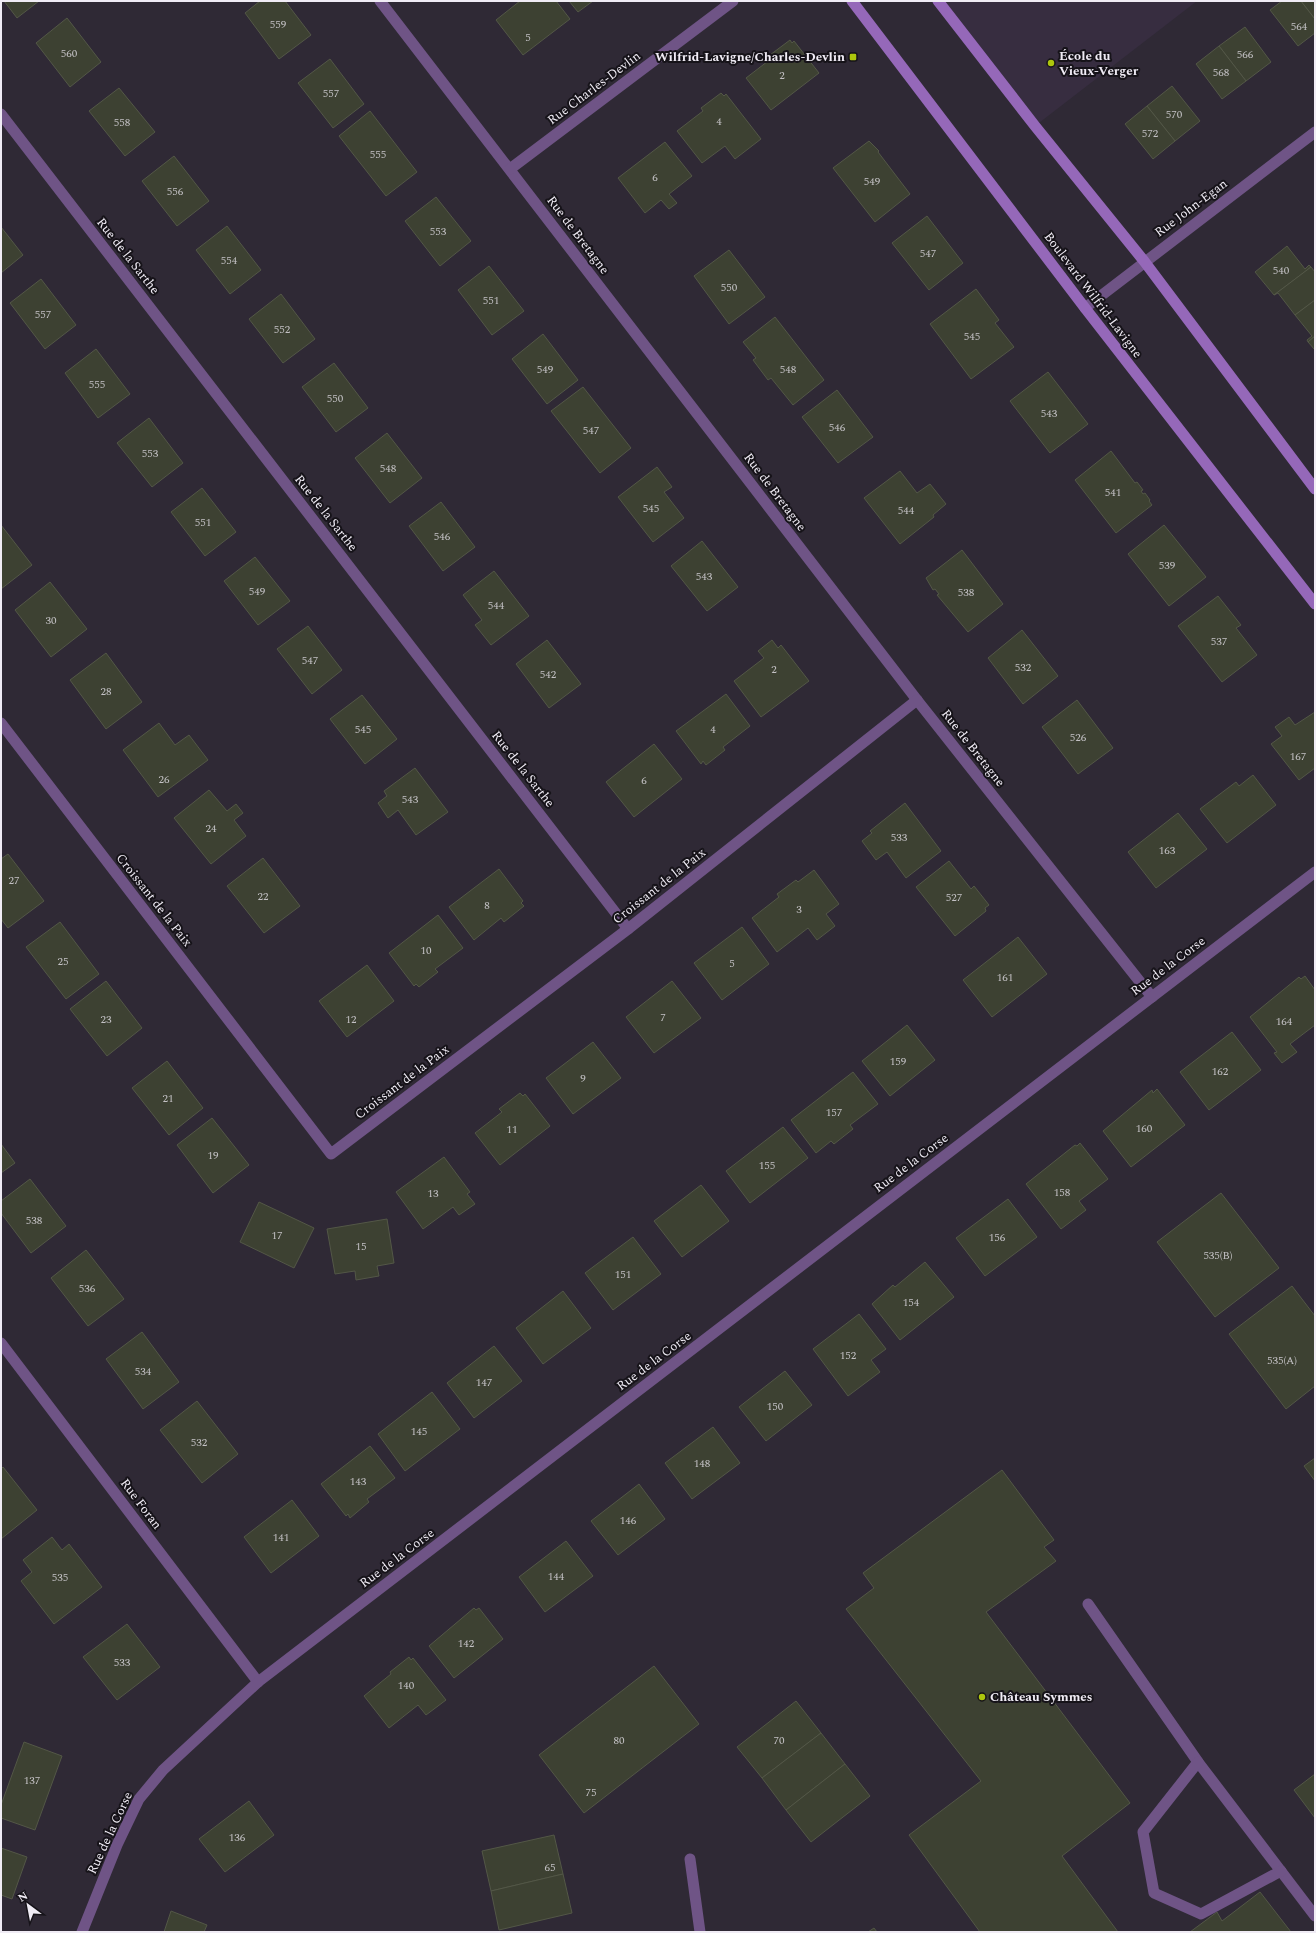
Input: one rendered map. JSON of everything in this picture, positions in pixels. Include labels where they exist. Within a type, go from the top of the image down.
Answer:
[{"type":"main road","name":"Boulevard Wilfrid-Lavigne","points":[[852,1],[1085,308],[1315,604]]},
{"type":"main road","points":[[938,1],[1035,126],[1144,261],[1315,489]]},
{"type":"street","name":"Rue de Bretagne","points":[[380,1],[917,700],[1152,997]]},
{"type":"street","name":"Rue Charles-Devlin","points":[[510,169],[733,1]]},
{"type":"street","name":"Rue de la Sarthe","points":[[1,114],[628,929]]},
{"type":"street","name":"Rue John-Egan","points":[[1085,308],[1144,261],[1315,132]]},
{"type":"street","name":"Croissant de la Paix","points":[[1,723],[331,1154],[628,929],[917,700]]},
{"type":"street","name":"Rue de la Corse","points":[[82,1932],[117,1845],[139,1799],[163,1770],[258,1682],[1315,872]]},
{"type":"street","name":"Rue Foran","points":[[1,1343],[258,1682]]},
{"type":"street","points":[[1088,1604],[1198,1762],[1315,1916]]},
{"type":"street","points":[[1198,1762],[1143,1832],[1154,1893],[1201,1914],[1281,1871]]},
{"type":"street","points":[[690,1859],[700,1932]]},
{"type":"shaded area","name":"École du Vieux-Verger","points":[[938,1],[1197,1],[1035,126]]},
{"type":"building","points":[[4,1],[39,1],[17,18]]},
{"type":"building","points":[[260,1],[285,1],[311,35],[279,59],[245,13]]},
{"type":"building","points":[[520,1],[556,1],[570,19],[523,55],[496,20]]},
{"type":"building","points":[[569,1],[593,1],[578,12]]},
{"type":"building","points":[[1282,1],[1301,1],[1315,19],[1315,33],[1298,46],[1270,10]]},
{"type":"building","points":[[1301,1],[1315,1],[1315,19]]},
{"type":"building","points":[[67,18],[101,62],[70,87],[36,43]]},
{"type":"building","points":[[1245,27],[1271,62],[1246,81],[1219,46]]},
{"type":"building","points":[[790,40],[792,43],[794,41],[819,73],[771,110],[746,78],[772,58],[770,55]]},
{"type":"building","points":[[1219,46],[1246,81],[1222,99],[1196,64]]},
{"type":"building","points":[[330,59],[364,104],[333,128],[298,83]]},
{"type":"building","points":[[1172,86],[1200,121],[1175,141],[1147,106]]},
{"type":"building","points":[[119,88],[155,132],[125,156],[89,111]]},
{"type":"building","points":[[721,93],[724,96],[726,94],[761,139],[735,159],[725,146],[702,163],[677,131],[703,111],[701,108]]},
{"type":"building","points":[[1147,106],[1175,141],[1153,159],[1125,124]]},
{"type":"building","points":[[370,111],[417,172],[386,196],[339,136]]},
{"type":"building","points":[[869,141],[879,151],[878,152],[910,194],[875,222],[833,168]]},
{"type":"building","points":[[665,142],[692,176],[669,194],[677,203],[669,209],[661,200],[645,213],[618,178]]},
{"type":"building","points":[[174,156],[209,201],[177,226],[142,181]]},
{"type":"building","points":[[436,197],[471,241],[440,266],[405,221]]},
{"type":"building","points":[[927,216],[963,263],[929,290],[892,243]]},
{"type":"building","points":[[227,226],[261,270],[230,294],[196,250]]},
{"type":"building","points":[[1,227],[23,255],[1,273]]},
{"type":"building","points":[[1287,246],[1305,269],[1309,265],[1311,267],[1274,295],[1255,272]]},
{"type":"building","points":[[729,250],[765,297],[729,324],[694,276]]},
{"type":"building","points":[[489,266],[524,311],[492,335],[458,290]]},
{"type":"building","points":[[1311,267],[1315,272],[1315,300],[1295,315],[1278,293],[1274,295]]},
{"type":"building","points":[[41,279],[76,325],[45,349],[10,303]]},
{"type":"building","points":[[976,289],[999,320],[995,323],[1014,347],[971,379],[930,324]]},
{"type":"building","points":[[281,294],[315,339],[283,363],[249,319]]},
{"type":"building","points":[[1315,300],[1315,336],[1308,342],[1307,340],[1312,336],[1295,315]]},
{"type":"building","points":[[775,317],[824,380],[793,405],[771,378],[768,380],[753,360],[756,358],[743,342]]},
{"type":"building","points":[[543,334],[578,380],[547,404],[512,359]]},
{"type":"building","points":[[1315,336],[1315,350],[1308,342]]},
{"type":"building","points":[[96,349],[130,394],[98,418],[65,373]]},
{"type":"building","points":[[334,363],[368,408],[336,432],[302,387]]},
{"type":"building","points":[[1048,372],[1088,424],[1050,453],[1010,401]]},
{"type":"building","points":[[583,387],[631,448],[600,473],[551,411]]},
{"type":"building","points":[[837,390],[873,437],[838,463],[802,417]]},
{"type":"building","points":[[149,418],[183,463],[152,487],[117,443]]},
{"type":"building","points":[[387,433],[422,478],[390,503],[355,458]]},
{"type":"building","points":[[1111,451],[1135,483],[1137,482],[1143,490],[1141,491],[1143,494],[1145,493],[1152,505],[1116,533],[1075,480]]},
{"type":"building","points":[[657,467],[672,487],[664,492],[684,518],[653,542],[618,497]]},
{"type":"building","points":[[900,471],[917,493],[930,484],[946,504],[933,515],[934,517],[900,544],[864,498]]},
{"type":"building","points":[[202,488],[236,532],[205,556],[171,512]]},
{"type":"building","points":[[441,502],[475,547],[443,571],[409,526]]},
{"type":"building","points":[[1,525],[32,565],[1,589]]},
{"type":"building","points":[[1164,525],[1206,577],[1169,606],[1128,554]]},
{"type":"building","points":[[702,541],[738,587],[707,611],[671,566]]},
{"type":"building","points":[[962,550],[1003,604],[968,632],[937,595],[939,594],[935,589],[933,590],[926,578]]},
{"type":"building","points":[[255,557],[290,601],[258,625],[224,581]]},
{"type":"building","points":[[494,571],[529,616],[491,645],[475,625],[482,620],[463,595]]},
{"type":"building","points":[[50,582],[87,629],[51,657],[15,610]]},
{"type":"building","points":[[1218,596],[1241,625],[1236,628],[1257,655],[1222,682],[1178,626]]},
{"type":"building","points":[[308,626],[342,670],[312,694],[277,649]]},
{"type":"building","points":[[1022,630],[1058,676],[1023,704],[988,658]]},
{"type":"building","points":[[547,640],[581,684],[549,708],[516,664]]},
{"type":"building","points":[[772,640],[778,648],[781,645],[809,681],[761,717],[734,681],[764,658],[758,651]]},
{"type":"building","points":[[106,653],[142,702],[106,729],[70,680]]},
{"type":"building","points":[[726,694],[750,726],[723,747],[725,750],[706,765],[703,761],[701,764],[676,731]]},
{"type":"building","points":[[362,695],[397,739],[365,764],[330,719]]},
{"type":"building","points":[[1077,700],[1113,748],[1078,774],[1042,727]]},
{"type":"building","points":[[1315,712],[1315,768],[1299,780],[1271,744],[1282,736],[1275,727],[1289,717],[1295,725]]},
{"type":"building","points":[[159,723],[175,745],[189,735],[208,760],[158,797],[123,750]]},
{"type":"building","points":[[654,744],[682,779],[634,817],[606,782]]},
{"type":"building","points":[[415,768],[448,812],[416,835],[398,810],[388,818],[378,803],[387,796],[384,791]]},
{"type":"building","points":[[1253,775],[1276,805],[1227,843],[1200,809],[1236,782],[1239,786]]},
{"type":"building","points":[[209,790],[227,811],[236,804],[243,813],[234,820],[246,836],[211,864],[174,818]]},
{"type":"building","points":[[905,803],[941,851],[906,878],[887,852],[876,860],[862,841],[872,833],[870,831]]},
{"type":"building","points":[[1178,813],[1207,849],[1156,888],[1128,852]]},
{"type":"building","points":[[8,854],[44,901],[8,928],[1,919],[1,859]]},
{"type":"building","points":[[263,858],[300,906],[264,933],[227,886]]},
{"type":"building","points":[[949,861],[971,889],[974,886],[989,905],[985,908],[986,911],[955,936],[916,887]]},
{"type":"building","points":[[499,869],[523,901],[521,903],[524,906],[504,922],[501,918],[474,940],[449,907]]},
{"type":"building","points":[[814,870],[839,904],[826,914],[835,926],[817,940],[808,928],[777,952],[752,918],[779,897],[777,894],[796,880],[798,882]]},
{"type":"building","points":[[438,915],[463,948],[435,969],[438,972],[419,987],[416,984],[414,986],[389,953]]},
{"type":"building","points":[[60,922],[99,974],[66,999],[26,947]]},
{"type":"building","points":[[742,927],[769,964],[722,1000],[694,963]]},
{"type":"building","points":[[1018,937],[1047,974],[992,1017],[963,980]]},
{"type":"building","points":[[367,965],[394,1001],[347,1037],[319,1001]]},
{"type":"building","points":[[1305,976],[1315,990],[1315,1025],[1290,1044],[1297,1052],[1282,1063],[1274,1053],[1277,1052],[1250,1017],[1299,977],[1301,979]]},
{"type":"building","points":[[106,981],[142,1028],[107,1056],[70,1009]]},
{"type":"building","points":[[672,981],[701,1018],[654,1053],[626,1017]]},
{"type":"building","points":[[907,1025],[935,1060],[890,1096],[862,1061]]},
{"type":"building","points":[[1232,1032],[1261,1070],[1209,1110],[1180,1072]]},
{"type":"building","points":[[593,1042],[621,1078],[573,1114],[546,1078]]},
{"type":"building","points":[[167,1061],[203,1108],[169,1135],[132,1088]]},
{"type":"building","points":[[853,1072],[878,1104],[850,1125],[853,1129],[834,1144],[831,1141],[816,1153],[791,1120]]},
{"type":"building","points":[[1157,1089],[1185,1125],[1131,1167],[1103,1131],[1152,1090],[1153,1093]]},
{"type":"building","points":[[520,1093],[523,1096],[525,1094],[550,1126],[500,1165],[475,1133],[502,1112],[499,1109]]},
{"type":"building","points":[[212,1118],[249,1165],[213,1193],[177,1145]]},
{"type":"building","points":[[783,1127],[808,1158],[750,1203],[726,1171]]},
{"type":"building","points":[[1080,1143],[1108,1179],[1079,1201],[1086,1210],[1061,1229],[1026,1184],[1075,1145],[1077,1146]]},
{"type":"building","points":[[1,1144],[15,1163],[1,1173]]},
{"type":"building","points":[[444,1157],[470,1192],[467,1194],[475,1204],[459,1215],[453,1207],[423,1229],[396,1192]]},
{"type":"building","points":[[30,1179],[66,1226],[31,1253],[1,1213],[1,1201]]},
{"type":"building","points":[[701,1185],[729,1221],[682,1257],[654,1221]]},
{"type":"building","points":[[1221,1193],[1279,1268],[1215,1317],[1157,1242]]},
{"type":"building","points":[[1008,1199],[1037,1237],[985,1276],[956,1238]]},
{"type":"building","points":[[259,1202],[314,1228],[294,1268],[240,1242]]},
{"type":"building","points":[[387,1219],[394,1263],[377,1266],[379,1276],[356,1280],[355,1271],[335,1274],[327,1229]]},
{"type":"building","points":[[633,1237],[661,1274],[613,1310],[585,1273]]},
{"type":"building","points":[[86,1250],[124,1299],[88,1326],[51,1278]]},
{"type":"building","points":[[925,1262],[954,1297],[900,1340],[872,1304],[893,1285],[895,1287]]},
{"type":"building","points":[[1292,1286],[1315,1316],[1315,1386],[1286,1409],[1229,1334]]},
{"type":"building","points":[[563,1291],[591,1328],[543,1364],[516,1328]]},
{"type":"building","points":[[859,1314],[886,1349],[871,1360],[880,1372],[848,1396],[813,1349]]},
{"type":"building","points":[[142,1332],[179,1382],[143,1409],[106,1359]]},
{"type":"building","points":[[494,1346],[522,1381],[474,1418],[447,1383]]},
{"type":"building","points":[[785,1371],[812,1405],[766,1441],[739,1407]]},
{"type":"building","points":[[432,1392],[460,1429],[405,1471],[378,1434]]},
{"type":"building","points":[[197,1401],[238,1454],[202,1483],[160,1430]]},
{"type":"building","points":[[713,1427],[740,1463],[692,1499],[665,1463]]},
{"type":"building","points":[[370,1446],[395,1478],[367,1499],[369,1502],[350,1518],[348,1514],[346,1516],[321,1484]]},
{"type":"building","points":[[1315,1458],[1315,1481],[1304,1466]]},
{"type":"building","points":[[3,1467],[37,1510],[1,1539],[1,1469]]},
{"type":"building","name":"Château Symmes","points":[[1002,1470],[1054,1540],[1044,1547],[1056,1561],[986,1612],[1130,1803],[1062,1856],[1118,1932],[980,1932],[909,1835],[981,1781],[846,1609],[874,1588],[863,1573]]},
{"type":"building","points":[[639,1484],[665,1519],[618,1555],[591,1521]]},
{"type":"building","points":[[292,1500],[319,1536],[271,1573],[244,1537]]},
{"type":"building","points":[[52,1537],[62,1550],[69,1544],[102,1587],[54,1624],[21,1581],[32,1572],[23,1560]]},
{"type":"building","points":[[566,1541],[593,1576],[545,1612],[519,1577]]},
{"type":"building","points":[[474,1608],[476,1610],[479,1608],[503,1639],[454,1678],[429,1646]]},
{"type":"building","points":[[127,1624],[160,1667],[117,1700],[83,1657]]},
{"type":"building","points":[[409,1657],[411,1660],[413,1658],[446,1700],[426,1715],[418,1705],[389,1728],[364,1696]]},
{"type":"building","points":[[654,1666],[699,1724],[584,1813],[539,1755]]},
{"type":"building","points":[[796,1701],[821,1733],[762,1778],[737,1747]]},
{"type":"building","points":[[821,1733],[845,1764],[786,1810],[762,1778]]},
{"type":"building","points":[[24,1742],[62,1756],[35,1830],[1,1818],[1,1805]]},
{"type":"building","points":[[845,1764],[870,1796],[811,1842],[786,1810]]},
{"type":"building","points":[[1315,1774],[1315,1818],[1294,1790]]},
{"type":"building","points":[[249,1801],[274,1835],[225,1872],[199,1839]]},
{"type":"building","points":[[554,1835],[563,1874],[491,1891],[482,1851]]},
{"type":"building","points":[[1,1848],[27,1857],[12,1899],[1,1895]]},
{"type":"building","points":[[563,1874],[572,1913],[499,1930],[491,1891]]},
{"type":"building","points":[[1260,1892],[1291,1932],[1190,1932],[1217,1912],[1222,1921]]},
{"type":"building","points":[[171,1911],[207,1925],[204,1932],[164,1932]]},
{"type":"building","points":[[874,1928],[877,1932],[868,1932]]},
{"type":"place","name":"Wilfrid-Lavigne/Charles-Devlin","points":[[853,57]]},
{"type":"place","name":"École du Vieux-Verger","points":[[1051,63]]},
{"type":"place","name":"Château Symmes","points":[[982,1697]]}]
